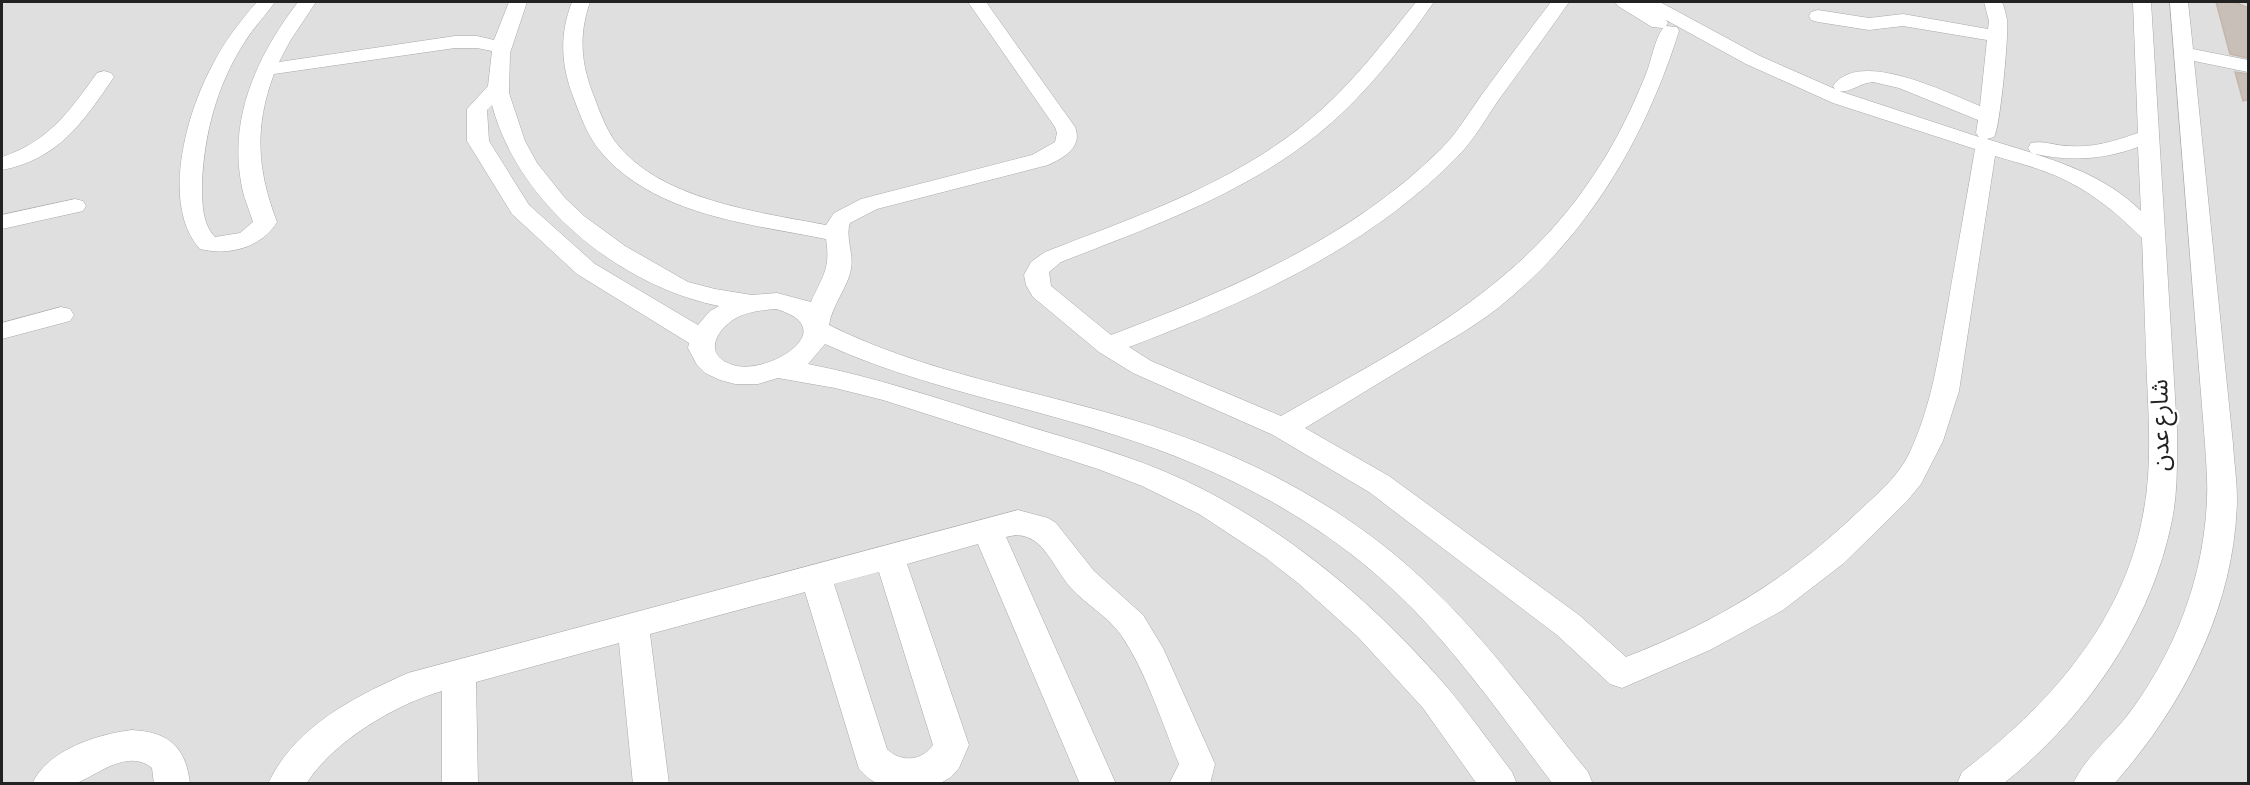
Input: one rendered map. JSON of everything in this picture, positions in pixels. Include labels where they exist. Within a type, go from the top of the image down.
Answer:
[{"type":"street","points":[[266,2],[240,32],[228,53],[216,77],[198,127],[193,153],[192,204],[195,228],[208,244],[236,243],[261,230],[265,222],[250,178],[249,143],[255,109],[265,70],[284,34],[307,2]]},
{"type":"street","points":[[518,2],[504,36],[498,87],[513,141],[528,169],[550,196],[578,223],[612,249],[679,286],[721,299],[799,306],[807,311],[817,326],[840,342],[893,362],[1164,440],[1240,471],[1316,513],[1389,568],[1423,599],[1458,637],[1575,783]]},
{"type":"street","points":[[580,2],[572,38],[573,68],[577,83],[600,135],[618,158],[646,180],[687,198],[760,218],[835,234]]},
{"type":"street","points":[[780,370],[808,352],[813,345],[825,298],[838,272],[839,259],[835,234],[843,216],[855,209],[1040,160],[1057,152],[1067,142],[1065,126],[977,2]]},
{"type":"street","points":[[1425,2],[1376,64],[1310,130],[1263,162],[1214,189],[1163,213],[1053,257],[1042,264],[1036,273],[1036,283],[1042,291],[1108,346],[1142,367],[1283,428],[1380,484],[1568,625],[1622,674],[1696,644],[1782,595],[1850,540],[1904,486],[1922,454],[1936,423],[1946,391],[1987,133],[1998,21],[1993,2]]},
{"type":"street","points":[[1108,346],[1239,294],[1295,266],[1378,213],[1420,180],[1452,150],[1560,2]]},
{"type":"street","points":[[1624,2],[1740,72],[1788,96]]},
{"type":"street","points":[[1647,2],[1753,60],[1807,86],[1888,116],[1987,133],[2033,159],[2085,181],[2124,207],[2154,237]]},
{"type":"street","points":[[1673,2],[1762,51],[1843,86],[1987,133],[2058,153],[2075,155],[2094,153],[2122,147],[2149,136]]},
{"type":"street","name":"شارع عدن","points":[[1975,783],[1995,769],[2046,723],[2087,674],[2119,625],[2141,575],[2156,526],[2163,477],[2142,2]]},
{"type":"street","points":[[2091,783],[2139,729],[2176,671],[2201,613],[2217,555],[2222,499],[2219,444],[2179,2]]},
{"type":"street","points":[[1818,16],[1869,24],[1903,20],[1997,36]]},
{"type":"street","points":[[1283,428],[1454,326],[1513,282],[1551,246],[1585,204],[1617,156],[1651,90],[1670,31]]},
{"type":"street","points":[[265,70],[455,42],[477,42],[502,48]]},
{"type":"street","points":[[2183,53],[2248,66]]},
{"type":"street","points":[[2,164],[37,151],[56,139],[104,77]]},
{"type":"street","points":[[498,87],[477,109],[478,141],[520,209],[586,269],[702,339]]},
{"type":"street","points":[[2,222],[75,206]]},
{"type":"street","points":[[839,259],[822,279],[795,293],[724,313],[707,330],[702,339],[701,348],[704,357],[718,370],[743,376],[780,370],[827,376],[872,387],[1103,460],[1164,484],[1209,506],[1279,551],[1348,608],[1389,647],[1426,688],[1499,783]]},
{"type":"street","points":[[2,331],[62,315]]},
{"type":"street","points":[[286,783],[316,748],[348,720],[383,699],[420,683],[1018,522],[1037,526],[1045,531],[1083,580],[1119,611],[1132,626],[1151,658],[1195,757],[1197,770],[1195,777],[1187,783]]},
{"type":"street","points":[[987,529],[1098,783]]},
{"type":"street","points":[[816,575],[872,758],[884,772],[903,777],[913,775],[941,764],[950,752],[951,745],[889,556]]},
{"type":"street","points":[[633,625],[651,783]]},
{"type":"street","points":[[459,673],[460,783]]},
{"type":"street","points":[[50,783],[69,768],[92,756],[114,748],[134,745],[152,748],[166,756],[173,769],[172,783]]},
{"type":"shaded area","points":[[2,2],[2248,2],[2248,783],[2,784]]},
{"type":"building","points":[[2216,2],[2235,2],[2248,8],[2248,58],[2230,54]]},
{"type":"building","points":[[2235,72],[2248,74],[2248,100],[2243,101]]}]
